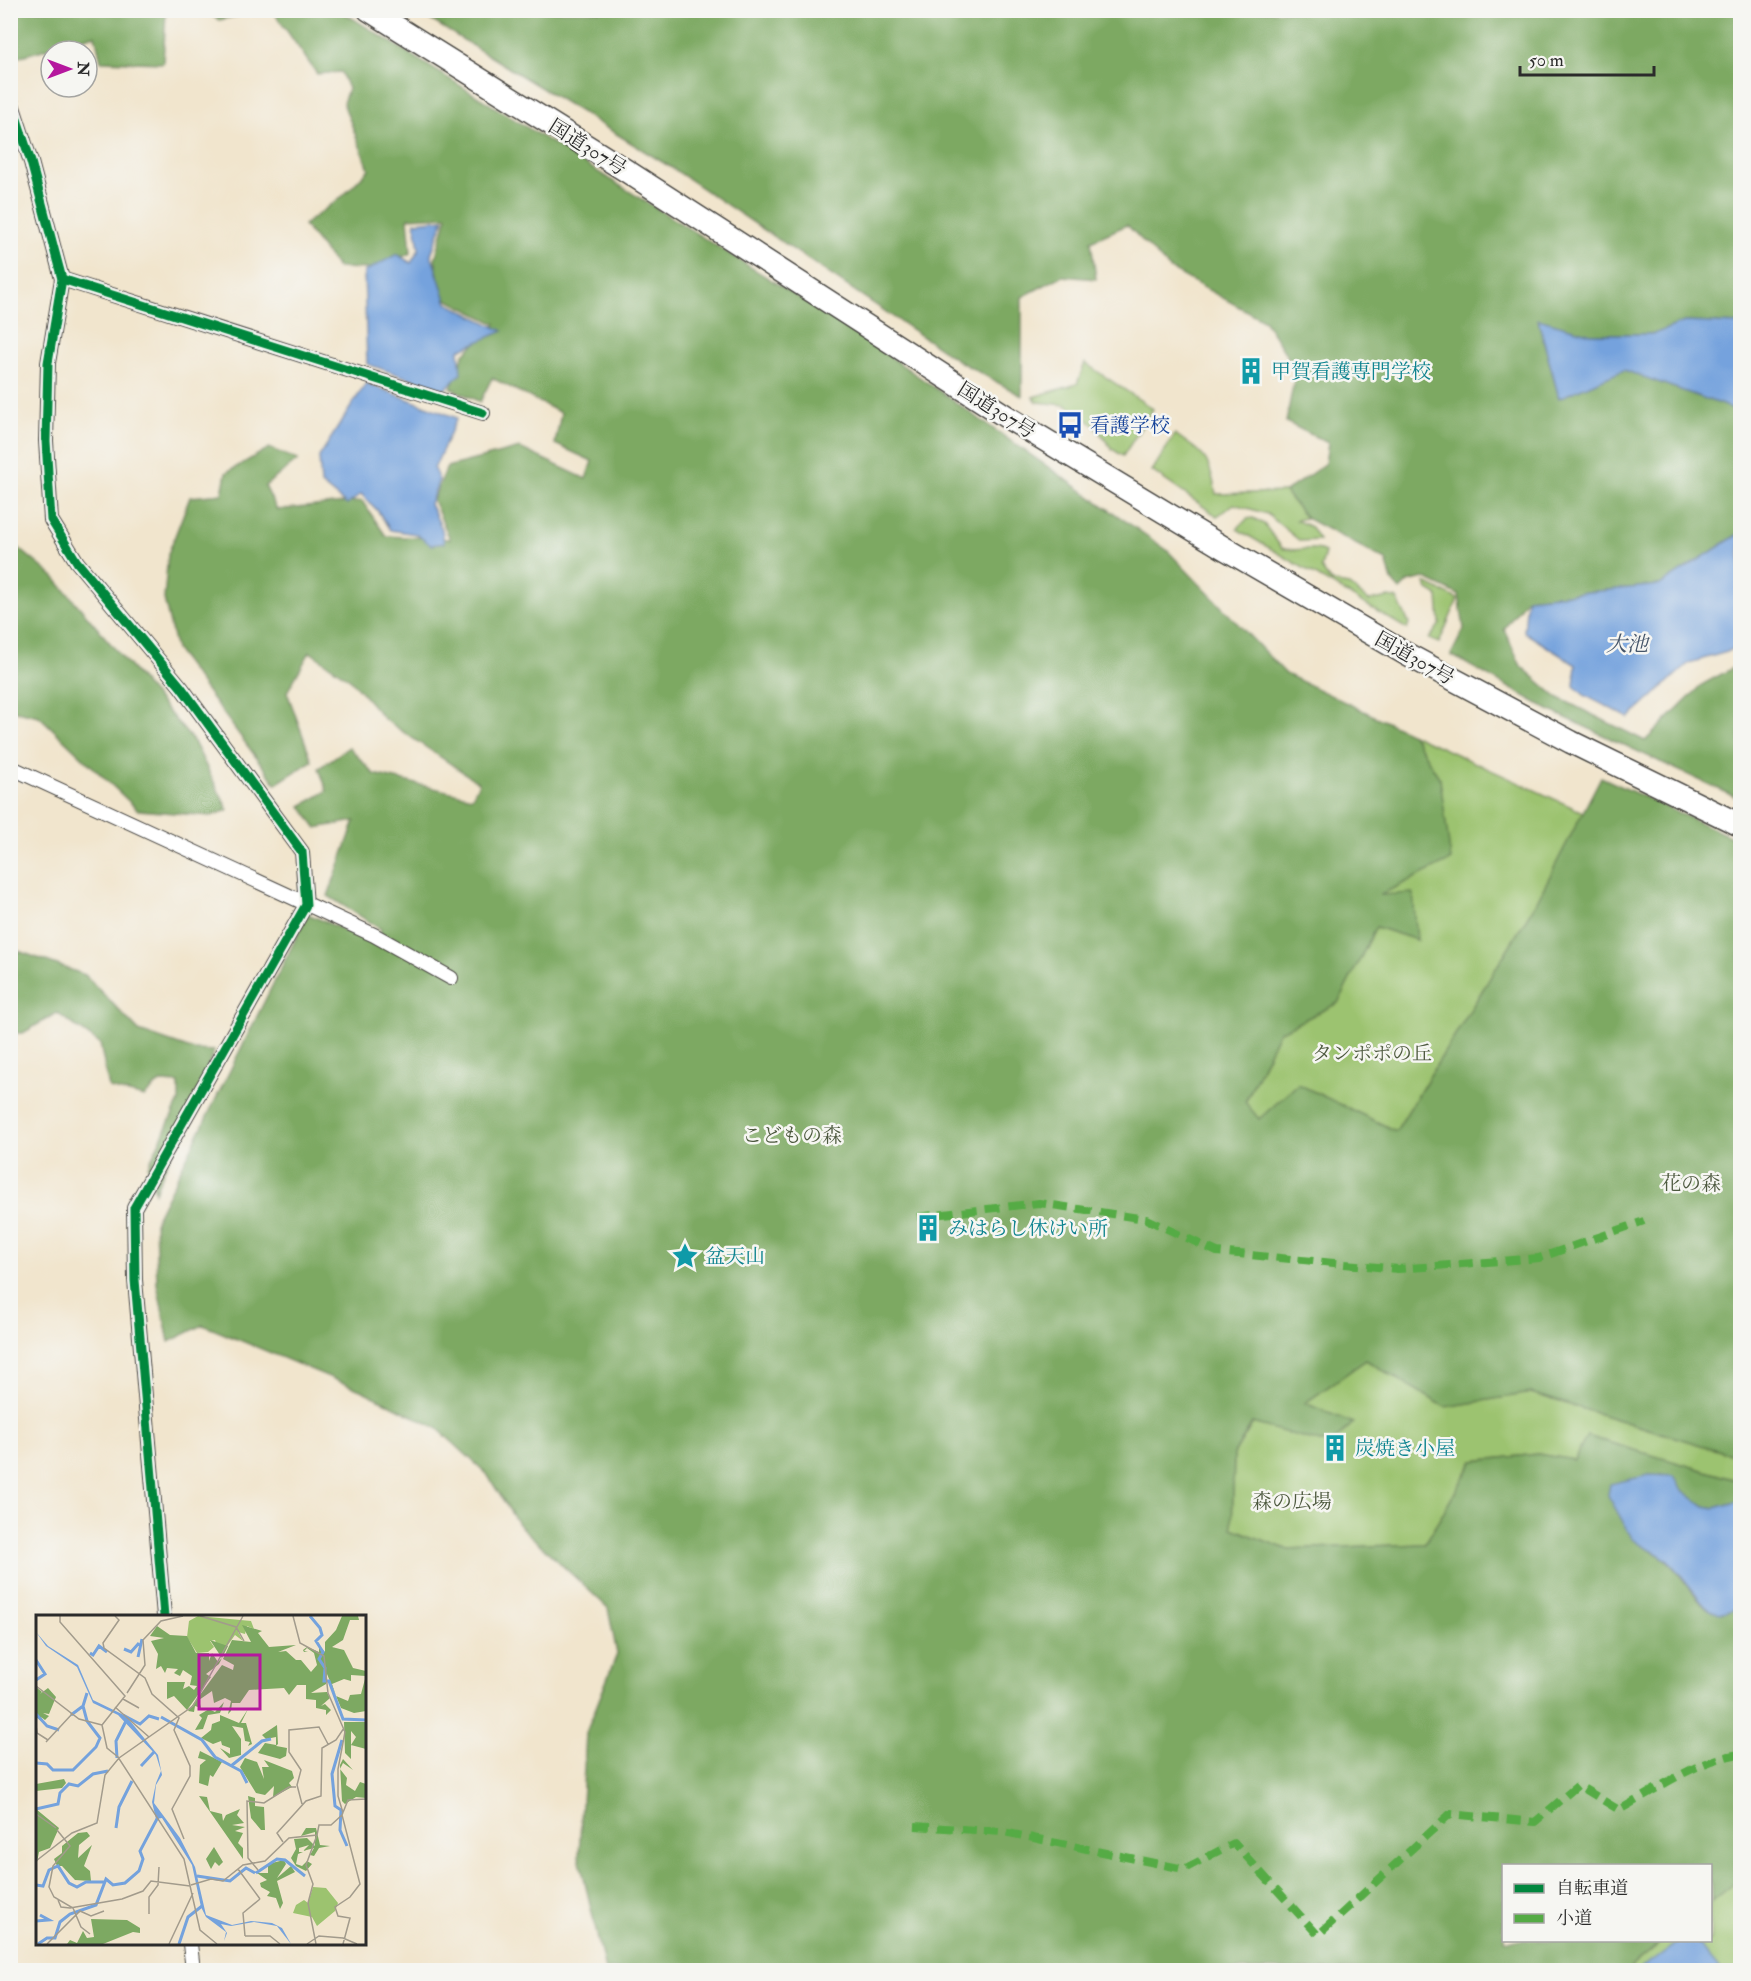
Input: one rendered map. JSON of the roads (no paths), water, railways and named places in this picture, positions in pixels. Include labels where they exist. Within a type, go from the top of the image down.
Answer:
[{"type":"highway","name":"国道307号","points":[[369,10],[723,232],[1007,417],[1224,548],[1418,660],[1572,742],[1740,825]]},
{"type":"street","points":[[10,98],[31,162],[62,279],[48,363],[46,441],[51,520],[77,562],[182,687],[302,852],[306,905],[134,1208],[135,1280],[164,1615]]},
{"type":"street","points":[[62,279],[483,413]]},
{"type":"street","points":[[10,767],[306,905],[374,934],[451,978]]},
{"type":"street","points":[[190,1945],[193,1971]]},
{"type":"water","points":[[444,219],[431,254],[447,303],[503,331],[459,350],[461,374],[444,390],[367,364],[364,272],[397,254],[411,263],[419,249],[415,222]]},
{"type":"water","points":[[1538,319],[1591,334],[1654,334],[1684,322],[1740,324],[1740,411],[1624,370],[1559,398]]},
{"type":"water","points":[[366,383],[457,418],[434,469],[439,480],[430,504],[442,529],[444,543],[431,545],[416,534],[390,530],[378,511],[361,494],[347,505],[321,484],[319,457]]},
{"type":"water","name":"大池","points":[[1740,533],[1740,645],[1727,652],[1689,663],[1629,718],[1584,695],[1574,686],[1576,665],[1524,632],[1527,598],[1660,585]]},
{"type":"water","points":[[1649,1475],[1674,1476],[1681,1489],[1704,1506],[1715,1508],[1740,1501],[1740,1607],[1721,1613],[1709,1609],[1668,1561],[1632,1538],[1608,1495],[1610,1484]]},
{"type":"water","points":[[1678,1942],[1697,1942],[1720,1970],[1640,1970]]},
{"type":"place","name":"甲賀看護専門学校","points":[[1251,371]]},
{"type":"place","name":"看護学校","points":[[1070,425]]},
{"type":"place","name":"みはらし休けい所","points":[[928,1228]]},
{"type":"place","name":"盆天山","points":[[685,1256]]},
{"type":"place","name":"炭焼き小屋","points":[[1335,1448]]},
{"type":"park label","name":"タンポポの丘","points":[[1372,1053]]},
{"type":"park label","name":"こどもの森","points":[[792,1135]]},
{"type":"park label","name":"花の森","points":[[1691,1183]]},
{"type":"park label","name":"森の広場","points":[[1292,1501]]}]
